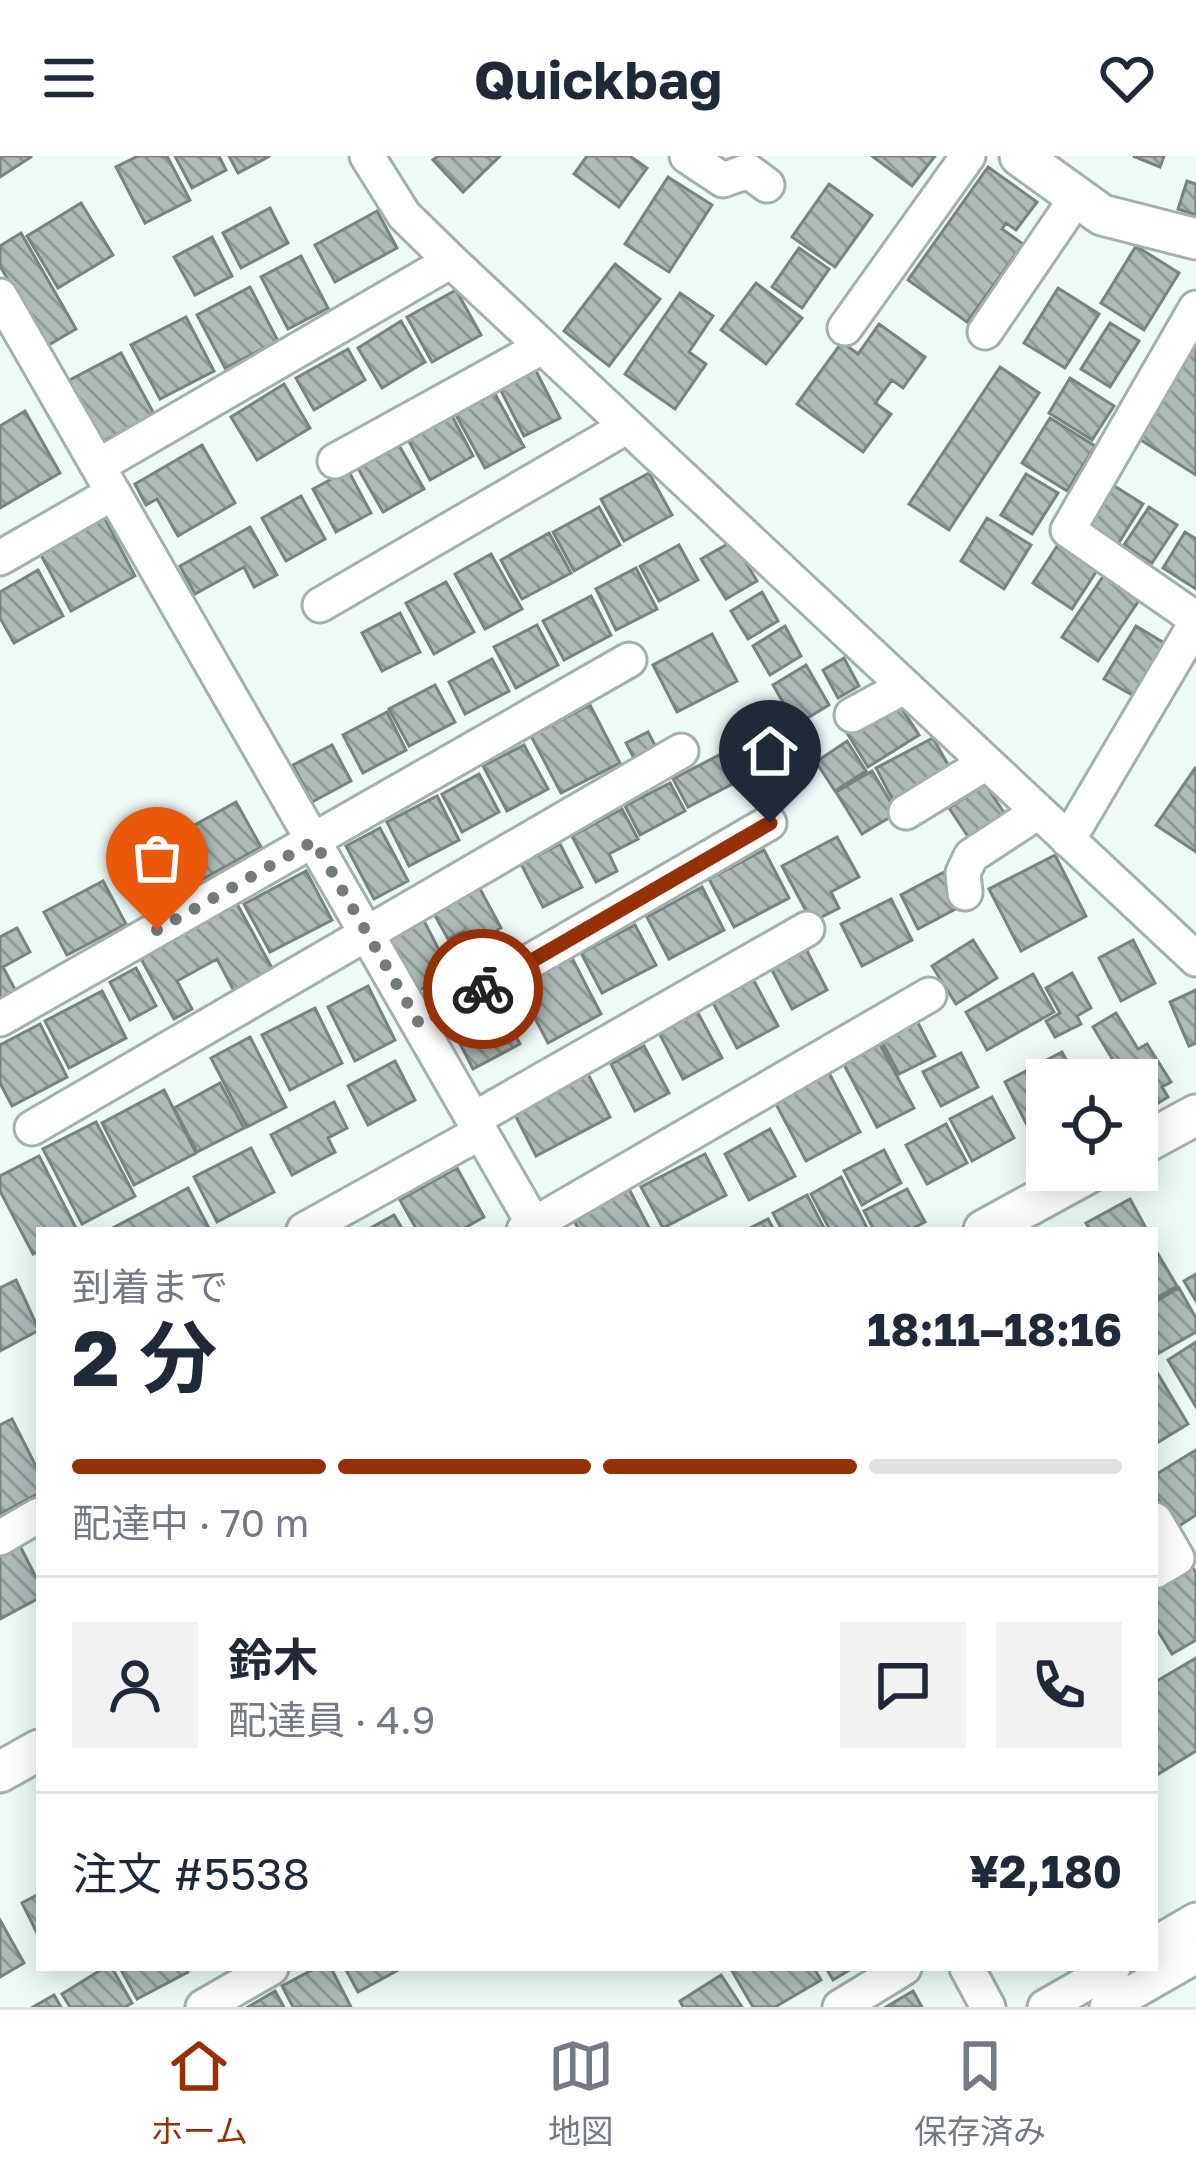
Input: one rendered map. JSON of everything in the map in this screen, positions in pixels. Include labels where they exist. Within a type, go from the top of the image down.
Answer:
[{"type":"street","points":[[367,156],[404,215],[540,348],[1196,959]]},
{"type":"street","points":[[687,156],[723,180],[758,170]]},
{"type":"street","points":[[845,328],[968,156]]},
{"type":"street","points":[[1020,156],[1102,215],[1196,238]]},
{"type":"street","points":[[985,332],[1077,196]]},
{"type":"street","points":[[0,558],[106,479],[451,261]]},
{"type":"street","points":[[0,296],[531,1227]]},
{"type":"street","points":[[1068,840],[1196,621],[1068,530],[1196,308]]},
{"type":"street","points":[[335,461],[540,348]]},
{"type":"street","points":[[320,605],[626,428]]},
{"type":"street","points":[[0,1019],[629,660]]},
{"type":"street","points":[[852,716],[904,687]]},
{"type":"street","points":[[32,1128],[681,751]]},
{"type":"street","points":[[906,812],[986,764]]},
{"type":"street","points":[[965,893],[963,873],[971,856],[1038,812]]},
{"type":"street","points":[[420,1025],[770,823]]},
{"type":"street","points":[[309,1227],[807,929]]},
{"type":"street","points":[[534,1227],[929,995]]},
{"type":"street","points":[[1158,1135],[1196,1114]]},
{"type":"street","points":[[990,1227],[1056,1191]]},
{"type":"street","points":[[0,1538],[36,1517]]},
{"type":"street","points":[[1158,1525],[1177,1558],[1158,1569]]},
{"type":"street","points":[[0,1772],[36,1752]]},
{"type":"street","points":[[1158,1942],[1196,1920]]},
{"type":"street","points":[[1107,2007],[1196,1956]]},
{"type":"street","points":[[203,2007],[266,1971]]},
{"type":"street","points":[[840,2007],[899,1971]]},
{"type":"street","points":[[969,1971],[988,2007]]},
{"type":"street","points":[[1045,2007],[1108,1971]]},
{"type":"building","points":[[0,156],[31,156],[31,157],[0,177]]},
{"type":"building","points":[[138,156],[167,156],[190,200],[145,223],[116,167]]},
{"type":"building","points":[[175,156],[219,156],[226,170],[192,188]]},
{"type":"building","points":[[229,156],[270,156],[238,173]]},
{"type":"building","points":[[438,156],[500,156],[463,192],[433,160]]},
{"type":"building","points":[[587,156],[630,156],[647,168],[619,207],[574,174]]},
{"type":"building","points":[[872,156],[935,156],[912,186]]},
{"type":"building","points":[[1133,156],[1164,156],[1160,167]]},
{"type":"building","points":[[988,167],[1037,202],[1016,230],[1006,223],[1002,229],[1023,244],[967,322],[908,280]]},
{"type":"building","points":[[668,177],[712,205],[669,272],[625,244]]},
{"type":"building","points":[[1187,181],[1196,184],[1196,215],[1178,209]]},
{"type":"building","points":[[829,184],[872,215],[835,267],[792,237]]},
{"type":"building","points":[[81,203],[113,255],[58,288],[27,236]]},
{"type":"building","points":[[270,208],[288,243],[241,268],[223,233]]},
{"type":"building","points":[[377,211],[397,248],[335,282],[315,245]]},
{"type":"building","points":[[21,233],[76,329],[47,346],[0,266],[0,246]]},
{"type":"building","points":[[212,237],[232,276],[195,295],[174,257]]},
{"type":"building","points":[[1136,246],[1179,273],[1144,330],[1101,303]]},
{"type":"building","points":[[799,248],[829,269],[802,308],[772,287]]},
{"type":"building","points":[[301,256],[328,308],[288,329],[261,277]]},
{"type":"building","points":[[615,264],[660,299],[609,366],[564,331]]},
{"type":"building","points":[[756,283],[802,318],[766,364],[721,330]]},
{"type":"building","points":[[250,287],[278,341],[225,368],[197,315]]},
{"type":"building","points":[[1058,288],[1099,314],[1065,368],[1024,343]]},
{"type":"building","points":[[456,290],[481,335],[432,362],[407,317]]},
{"type":"building","points":[[680,293],[713,316],[689,352],[706,364],[675,409],[625,374]]},
{"type":"building","points":[[186,317],[214,371],[160,399],[131,345]]},
{"type":"building","points":[[401,321],[425,362],[382,388],[358,348]]},
{"type":"building","points":[[1110,323],[1139,341],[1110,387],[1081,369]]},
{"type":"building","points":[[879,324],[925,357],[903,388],[892,380],[875,403],[891,414],[863,452],[797,404],[842,342],[858,354]]},
{"type":"building","points":[[1196,339],[1196,475],[1133,435]]},
{"type":"building","points":[[348,349],[365,380],[314,410],[296,378]]},
{"type":"building","points":[[121,353],[154,414],[100,443],[68,381]]},
{"type":"building","points":[[533,365],[560,418],[524,436],[497,383]]},
{"type":"building","points":[[1000,367],[1039,393],[949,530],[909,504]]},
{"type":"building","points":[[1070,378],[1114,406],[1092,440],[1049,413]]},
{"type":"building","points":[[284,384],[310,428],[257,460],[231,417]]},
{"type":"building","points":[[490,385],[524,447],[485,468],[451,406]]},
{"type":"building","points":[[25,411],[60,473],[0,508],[0,426]]},
{"type":"building","points":[[450,412],[473,456],[430,480],[406,436]]},
{"type":"building","points":[[1050,418],[1095,446],[1067,491],[1022,463]]},
{"type":"building","points":[[396,440],[424,489],[383,512],[355,463]]},
{"type":"building","points":[[202,445],[235,503],[178,536],[157,499],[146,505],[135,484]]},
{"type":"building","points":[[348,470],[371,513],[336,532],[313,489]]},
{"type":"building","points":[[649,473],[672,515],[624,541],[601,499]]},
{"type":"building","points":[[1026,474],[1058,493],[1032,534],[1001,515]]},
{"type":"building","points":[[1108,482],[1143,504],[1118,544],[1083,522]]},
{"type":"building","points":[[301,496],[325,539],[286,561],[262,518]]},
{"type":"building","points":[[599,507],[620,545],[574,571],[553,532]]},
{"type":"building","points":[[1149,507],[1177,525],[1152,563],[1124,545]]},
{"type":"building","points":[[104,517],[135,576],[71,611],[40,553]]},
{"type":"building","points":[[987,518],[1031,545],[1004,589],[961,561]]},
{"type":"building","points":[[250,527],[277,575],[254,587],[244,567],[195,594],[180,566]]},
{"type":"building","points":[[1185,532],[1196,539],[1196,589],[1163,568]]},
{"type":"building","points":[[549,533],[571,573],[522,599],[501,560]]},
{"type":"building","points":[[1061,540],[1100,566],[1072,609],[1033,583]]},
{"type":"building","points":[[733,541],[757,581],[726,599],[701,559]]},
{"type":"building","points":[[679,545],[698,580],[659,601],[640,566]]},
{"type":"building","points":[[491,554],[522,609],[485,629],[455,574]]},
{"type":"building","points":[[636,568],[657,609],[616,630],[596,589]]},
{"type":"building","points":[[38,570],[63,616],[14,643],[0,618],[0,592]]},
{"type":"building","points":[[1104,575],[1140,599],[1098,661],[1062,637]]},
{"type":"building","points":[[446,582],[474,632],[434,654],[406,603]]},
{"type":"building","points":[[762,592],[778,621],[748,639],[731,611]]},
{"type":"building","points":[[591,596],[611,635],[564,660],[543,621]]},
{"type":"building","points":[[400,613],[420,652],[382,671],[362,633]]},
{"type":"building","points":[[537,625],[558,665],[516,688],[494,647]]},
{"type":"building","points":[[785,626],[801,656],[770,675],[753,646]]},
{"type":"building","points":[[1136,626],[1171,647],[1139,699],[1104,679]]},
{"type":"building","points":[[712,634],[737,681],[677,712],[653,665]]},
{"type":"building","points":[[844,658],[859,686],[838,698],[823,670]]},
{"type":"building","points":[[492,659],[509,691],[465,714],[449,682]]},
{"type":"building","points":[[806,665],[829,705],[796,725],[773,685]]},
{"type":"building","points":[[435,685],[455,722],[409,746],[389,709]]},
{"type":"building","points":[[897,701],[919,735],[868,767],[847,733]]},
{"type":"building","points":[[590,705],[620,763],[561,793],[531,736]]},
{"type":"building","points":[[387,712],[406,750],[363,773],[343,735]]},
{"type":"building","points":[[772,725],[804,787],[761,810],[729,748]]},
{"type":"building","points":[[648,732],[659,753],[637,764],[626,743]]},
{"type":"building","points":[[933,738],[955,777],[897,808],[876,768]]},
{"type":"building","points":[[847,741],[866,771],[835,791],[816,762]]},
{"type":"building","points":[[332,745],[351,781],[312,802],[293,765]]},
{"type":"building","points":[[524,745],[548,789],[507,811],[483,766]]},
{"type":"building","points":[[723,753],[738,781],[688,807],[673,779]]},
{"type":"building","points":[[1196,769],[1196,852],[1156,825]]},
{"type":"building","points":[[872,771],[897,813],[862,834],[836,792]]},
{"type":"building","points":[[479,774],[499,812],[462,832],[442,794]]},
{"type":"building","points":[[670,783],[685,811],[640,835],[625,806]]},
{"type":"building","points":[[985,784],[1007,817],[971,841],[949,808]]},
{"type":"building","points":[[437,796],[459,840],[409,866],[387,822]]},
{"type":"building","points":[[236,802],[261,847],[161,902],[137,857]]},
{"type":"building","points":[[622,809],[638,839],[609,854],[617,871],[596,882],[572,836]]},
{"type":"building","points":[[380,828],[408,881],[374,899],[346,846]]},
{"type":"building","points":[[837,837],[859,877],[831,892],[839,908],[812,922],[782,866]]},
{"type":"building","points":[[560,844],[582,887],[543,907],[521,864]]},
{"type":"building","points":[[764,850],[789,898],[734,927],[709,879]]},
{"type":"building","points":[[1055,855],[1086,916],[1021,951],[989,889]]},
{"type":"building","points":[[306,871],[332,920],[270,952],[244,904]]},
{"type":"building","points":[[944,872],[961,906],[918,929],[901,895]]},
{"type":"building","points":[[103,881],[126,924],[67,955],[44,912]]},
{"type":"building","points":[[479,887],[501,928],[471,945],[464,931],[448,939],[433,912]]},
{"type":"building","points":[[702,887],[724,930],[669,959],[647,917]]},
{"type":"building","points":[[891,899],[912,940],[862,966],[841,924]]},
{"type":"building","points":[[236,902],[273,970],[234,991],[217,959],[177,981],[192,1009],[174,1019],[139,955]]},
{"type":"building","points":[[423,919],[451,973],[416,992],[388,938]]},
{"type":"building","points":[[635,925],[656,965],[602,993],[581,953]]},
{"type":"building","points":[[17,928],[30,952],[3,967],[18,995],[0,1004],[0,937]]},
{"type":"building","points":[[973,940],[997,978],[956,1004],[932,966]]},
{"type":"building","points":[[1133,940],[1155,983],[1121,1001],[1099,958]]},
{"type":"building","points":[[806,949],[827,990],[792,1009],[771,968]]},
{"type":"building","points":[[572,958],[601,1014],[548,1043],[518,986]]},
{"type":"building","points":[[136,968],[156,1006],[130,1020],[110,982]]},
{"type":"building","points":[[1072,973],[1091,1008],[1077,1016],[1081,1024],[1055,1037],[1046,1021],[1060,1013],[1046,988]]},
{"type":"building","points":[[1033,974],[1054,1012],[987,1050],[966,1012]]},
{"type":"building","points":[[752,977],[778,1026],[737,1048],[711,999]]},
{"type":"building","points":[[368,986],[395,1040],[355,1061],[328,1007]]},
{"type":"building","points":[[1196,990],[1196,1043],[1189,1046],[1170,1002]]},
{"type":"building","points":[[102,991],[126,1038],[69,1068],[45,1021]]},
{"type":"building","points":[[497,1001],[520,1044],[473,1069],[451,1026]]},
{"type":"building","points":[[315,1008],[342,1063],[290,1090],[262,1035]]},
{"type":"building","points":[[697,1011],[722,1058],[683,1079],[658,1031]]},
{"type":"building","points":[[1116,1013],[1138,1049],[1147,1044],[1156,1059],[1112,1059],[1093,1027]]},
{"type":"building","points":[[916,1019],[935,1056],[899,1074],[880,1038]]},
{"type":"building","points":[[40,1024],[67,1077],[12,1106],[0,1083],[0,1045]]},
{"type":"building","points":[[250,1037],[286,1107],[247,1127],[211,1058]]},
{"type":"building","points":[[876,1037],[914,1108],[877,1127],[840,1057]]},
{"type":"building","points":[[644,1046],[669,1093],[635,1111],[611,1064]]},
{"type":"building","points":[[961,1053],[978,1087],[941,1106],[923,1072]]},
{"type":"building","points":[[395,1061],[415,1100],[368,1125],[348,1086]]},
{"type":"building","points":[[1158,1061],[1171,1082],[1162,1087],[1168,1097],[1158,1103]]},
{"type":"building","points":[[1026,1071],[1026,1123],[1005,1082]]},
{"type":"building","points":[[829,1073],[860,1132],[806,1161],[775,1102]]},
{"type":"building","points":[[588,1074],[610,1117],[536,1156],[514,1113]]},
{"type":"building","points":[[220,1083],[244,1128],[197,1152],[174,1108]]},
{"type":"building","points":[[164,1090],[196,1153],[134,1185],[102,1123]]},
{"type":"building","points":[[992,1097],[1014,1138],[972,1161],[950,1119]]},
{"type":"building","points":[[334,1102],[347,1128],[328,1138],[335,1152],[292,1175],[271,1135]]},
{"type":"building","points":[[96,1122],[135,1196],[82,1224],[43,1149]]},
{"type":"building","points":[[946,1124],[967,1163],[927,1184],[906,1145]]},
{"type":"building","points":[[770,1129],[795,1176],[749,1200],[725,1154]]},
{"type":"building","points":[[251,1148],[274,1192],[217,1222],[194,1177]]},
{"type":"building","points":[[884,1150],[901,1183],[862,1205],[844,1171]]},
{"type":"building","points":[[705,1154],[726,1195],[662,1227],[641,1187]]},
{"type":"building","points":[[39,1156],[75,1227],[36,1227],[33,1254],[0,1191],[0,1176]]},
{"type":"building","points":[[457,1168],[484,1217],[466,1227],[415,1227],[400,1200]]},
{"type":"building","points":[[841,1177],[866,1227],[828,1227],[811,1194]]},
{"type":"building","points":[[627,1185],[648,1227],[577,1227],[571,1215]]},
{"type":"building","points":[[188,1188],[208,1227],[115,1227]]},
{"type":"building","points":[[907,1189],[925,1222],[916,1227],[872,1227],[864,1211]]},
{"type":"building","points":[[807,1195],[823,1227],[780,1227],[773,1213]]},
{"type":"building","points":[[1130,1199],[1145,1227],[1088,1227],[1086,1223]]},
{"type":"building","points":[[394,1215],[401,1227],[372,1227]]},
{"type":"building","points":[[1158,1254],[1177,1286],[1158,1297]]},
{"type":"building","points":[[1196,1274],[1196,1301],[1184,1281]]},
{"type":"building","points":[[16,1280],[36,1332],[0,1351],[0,1288]]},
{"type":"building","points":[[1179,1288],[1196,1318],[1196,1332],[1159,1353],[1158,1351],[1158,1300]]},
{"type":"building","points":[[1196,1342],[1196,1407],[1168,1360]]},
{"type":"building","points":[[1158,1374],[1188,1424],[1158,1442]]},
{"type":"building","points":[[12,1419],[36,1466],[36,1495],[0,1514],[0,1425]]},
{"type":"building","points":[[1196,1450],[1196,1515],[1176,1528],[1158,1499],[1158,1473]]},
{"type":"building","points":[[19,1544],[36,1577],[36,1600],[0,1619],[0,1555]]},
{"type":"building","points":[[1191,1564],[1196,1573],[1196,1640],[1172,1654],[1158,1631],[1158,1583]]},
{"type":"building","points":[[1196,1658],[1196,1751],[1158,1774],[1158,1680]]},
{"type":"building","points":[[36,1896],[36,1931],[22,1903]]},
{"type":"building","points":[[0,1920],[24,1963],[0,1977]]},
{"type":"building","points":[[99,1971],[114,1971],[132,2003],[70,2007],[62,1994]]},
{"type":"building","points":[[122,1971],[188,1971],[188,1972],[137,1999]]},
{"type":"building","points":[[310,1971],[333,1971],[351,2007],[293,2007],[282,1986]]},
{"type":"building","points":[[347,1971],[396,1971],[358,1992]]},
{"type":"building","points":[[732,1971],[816,1971],[821,1980],[775,2007],[753,2007]]},
{"type":"building","points":[[828,1971],[848,1971],[833,1980]]},
{"type":"building","points":[[721,1975],[742,2007],[683,2007],[680,2001]]},
{"type":"building","points":[[275,1991],[284,2007],[248,2007]]},
{"type":"building","points":[[913,1991],[922,2007],[886,2007]]},
{"type":"building","points":[[54,1995],[61,2007],[33,2007]]},
{"type":"way so far","points":[[157,930],[314,841],[420,1025],[483,989]]},
{"type":"route","points":[[483,989],[770,823]]}]
